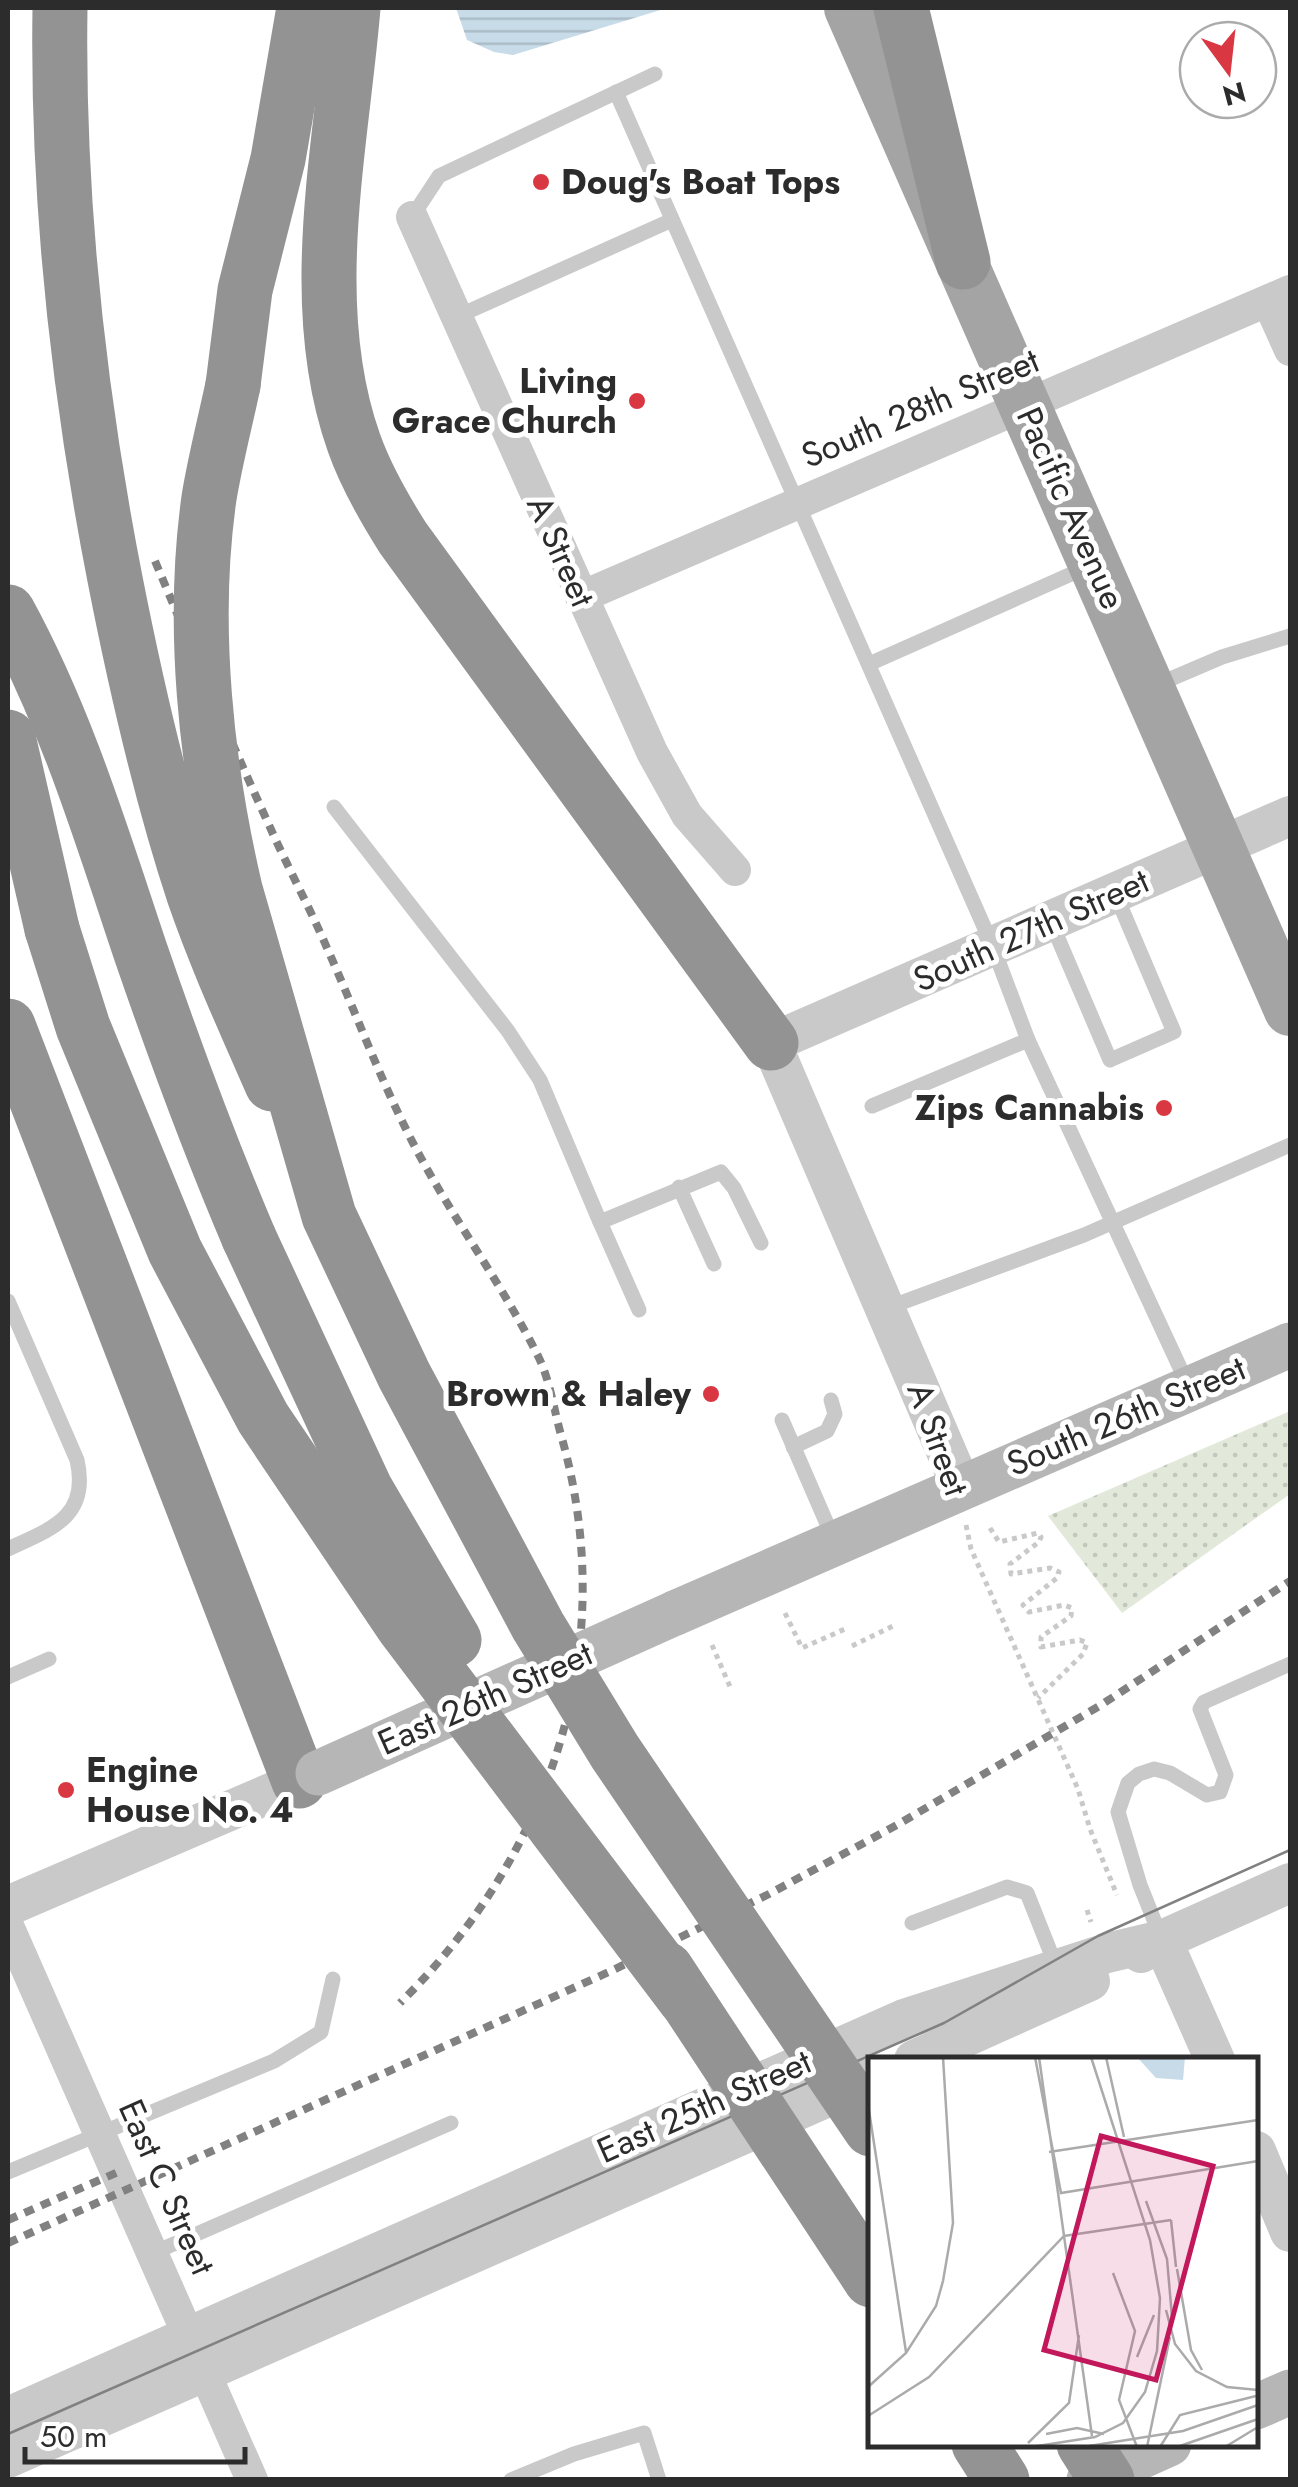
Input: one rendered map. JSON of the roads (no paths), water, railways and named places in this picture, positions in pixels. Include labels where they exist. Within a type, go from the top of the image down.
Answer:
[{"type":"highway","points":[[60,8],[60,143],[73,320],[106,534],[135,681],[195,898],[329,1216],[412,1392],[538,1626],[615,1752],[868,2126]]},
{"type":"highway","points":[[304,8],[278,159],[245,290],[233,386],[209,500],[203,638],[209,732],[222,834],[329,1216]]},
{"type":"highway","points":[[353,8],[329,270],[330,321],[340,392],[364,469],[403,538],[771,1042]]},
{"type":"highway","points":[[900,8],[963,262]]},
{"type":"highway","points":[[8,612],[68,740],[204,1132],[308,1370],[366,1490],[433,1607],[868,2277]]},
{"type":"highway","points":[[8,737],[52,929],[83,1027],[168,1234],[224,1347],[294,1466],[392,1611],[685,1999]]},
{"type":"highway","points":[[8,1026],[124,1330],[308,1777]]},
{"type":"highway","points":[[8,1102],[124,1330]]},
{"type":"highway","points":[[981,2447],[1002,2480]]},
{"type":"highway","points":[[1086,2447],[1108,2480]]},
{"type":"main road","name":"Pacific Avenue","points":[[850,8],[1290,1010]]},
{"type":"main road","name":"South 26th Street","points":[[962,1488],[1290,1346]]},
{"type":"main road","name":"East 26th Street","points":[[308,1777],[962,1488]]},
{"type":"main road","points":[[1258,2406],[1290,2392]]},
{"type":"main road","points":[[1089,2480],[1162,2447]]},
{"type":"street","name":"A Street","points":[[412,217],[652,752],[688,815],[736,870]]},
{"type":"street","name":"South 28th Street","points":[[581,597],[1279,296]]},
{"type":"street","points":[[1279,296],[1290,350]]},
{"type":"street","name":"South 27th Street","points":[[771,1042],[1290,816]]},
{"type":"street","name":"A Street","points":[[771,1042],[962,1488]]},
{"type":"street","name":"East 26th Street","points":[[8,1906],[308,1777]]},
{"type":"street","points":[[921,2057],[1114,1970],[1162,1940],[1290,1882]]},
{"type":"street","name":"East C Street","points":[[8,1926],[252,2480]]},
{"type":"street","points":[[1162,1940],[1214,2057]]},
{"type":"street","name":"East 25th Street","points":[[8,2458],[196,2352],[866,2035],[966,1996],[1162,1940]]},
{"type":"street","name":"East 25th Street","points":[[8,2417],[196,2352],[868,2079]]},
{"type":"street","points":[[1258,2156],[1290,2232]]},
{"type":"lane","points":[[412,217],[439,176],[656,74]]},
{"type":"lane","points":[[616,92],[993,947],[1028,1040],[1190,1389]]},
{"type":"lane","points":[[456,316],[672,220]]},
{"type":"lane","points":[[868,664],[1095,563]]},
{"type":"lane","points":[[1149,688],[1290,636]]},
{"type":"lane","points":[[334,807],[508,1030],[540,1080],[640,1310]]},
{"type":"lane","points":[[1051,922],[1110,1060],[1174,1032],[1115,893]]},
{"type":"lane","points":[[872,1106],[1028,1040]]},
{"type":"lane","points":[[887,1308],[1110,1223],[1290,1145]]},
{"type":"lane","points":[[600,1222],[720,1172],[728,1178],[760,1244]]},
{"type":"lane","points":[[680,1187],[714,1264]]},
{"type":"lane","points":[[8,1301],[77,1460],[82,1480],[69,1514],[54,1528],[8,1549]]},
{"type":"lane","points":[[793,1447],[827,1431],[836,1414],[831,1400]]},
{"type":"lane","points":[[782,1420],[835,1544]]},
{"type":"lane","points":[[8,1676],[48,1659]]},
{"type":"lane","points":[[1162,1940],[1118,1812],[1128,1782],[1154,1770],[1170,1773],[1207,1795],[1220,1792],[1226,1776],[1200,1709],[1204,1702],[1290,1664]]},
{"type":"lane","points":[[912,1923],[1006,1887],[1026,1893],[1058,1970]]},
{"type":"lane","points":[[8,2172],[274,2061],[321,2032],[332,1980]]},
{"type":"lane","points":[[152,2252],[451,2124]]},
{"type":"lane","points":[[510,2480],[574,2454],[644,2433],[659,2480]]},
{"type":"water","points":[[456,8],[667,8],[513,55],[494,52],[467,40]]},
{"type":"tram line","points":[[8,2434],[944,2023],[1098,1936],[1290,1850]]},
{"type":"railway","points":[[155,561],[403,1123],[539,1358],[552,1396],[578,1513],[583,1591],[577,1667],[560,1741],[534,1812],[498,1880],[453,1944],[400,2003]]},
{"type":"railway","points":[[8,2243],[611,1971],[769,1894],[897,1825],[1101,1705],[1290,1581]]},
{"type":"railway","points":[[8,2220],[118,2172]]},
{"type":"place","name":"Doug's Boat Tops","points":[[541,182]]},
{"type":"place","name":"Living Grace Church","points":[[637,401]]},
{"type":"place","name":"Zips Cannabis","points":[[1164,1108]]},
{"type":"place","name":"Brown & Haley","points":[[711,1394]]},
{"type":"place","name":"Engine House No. 4","points":[[66,1790]]}]
